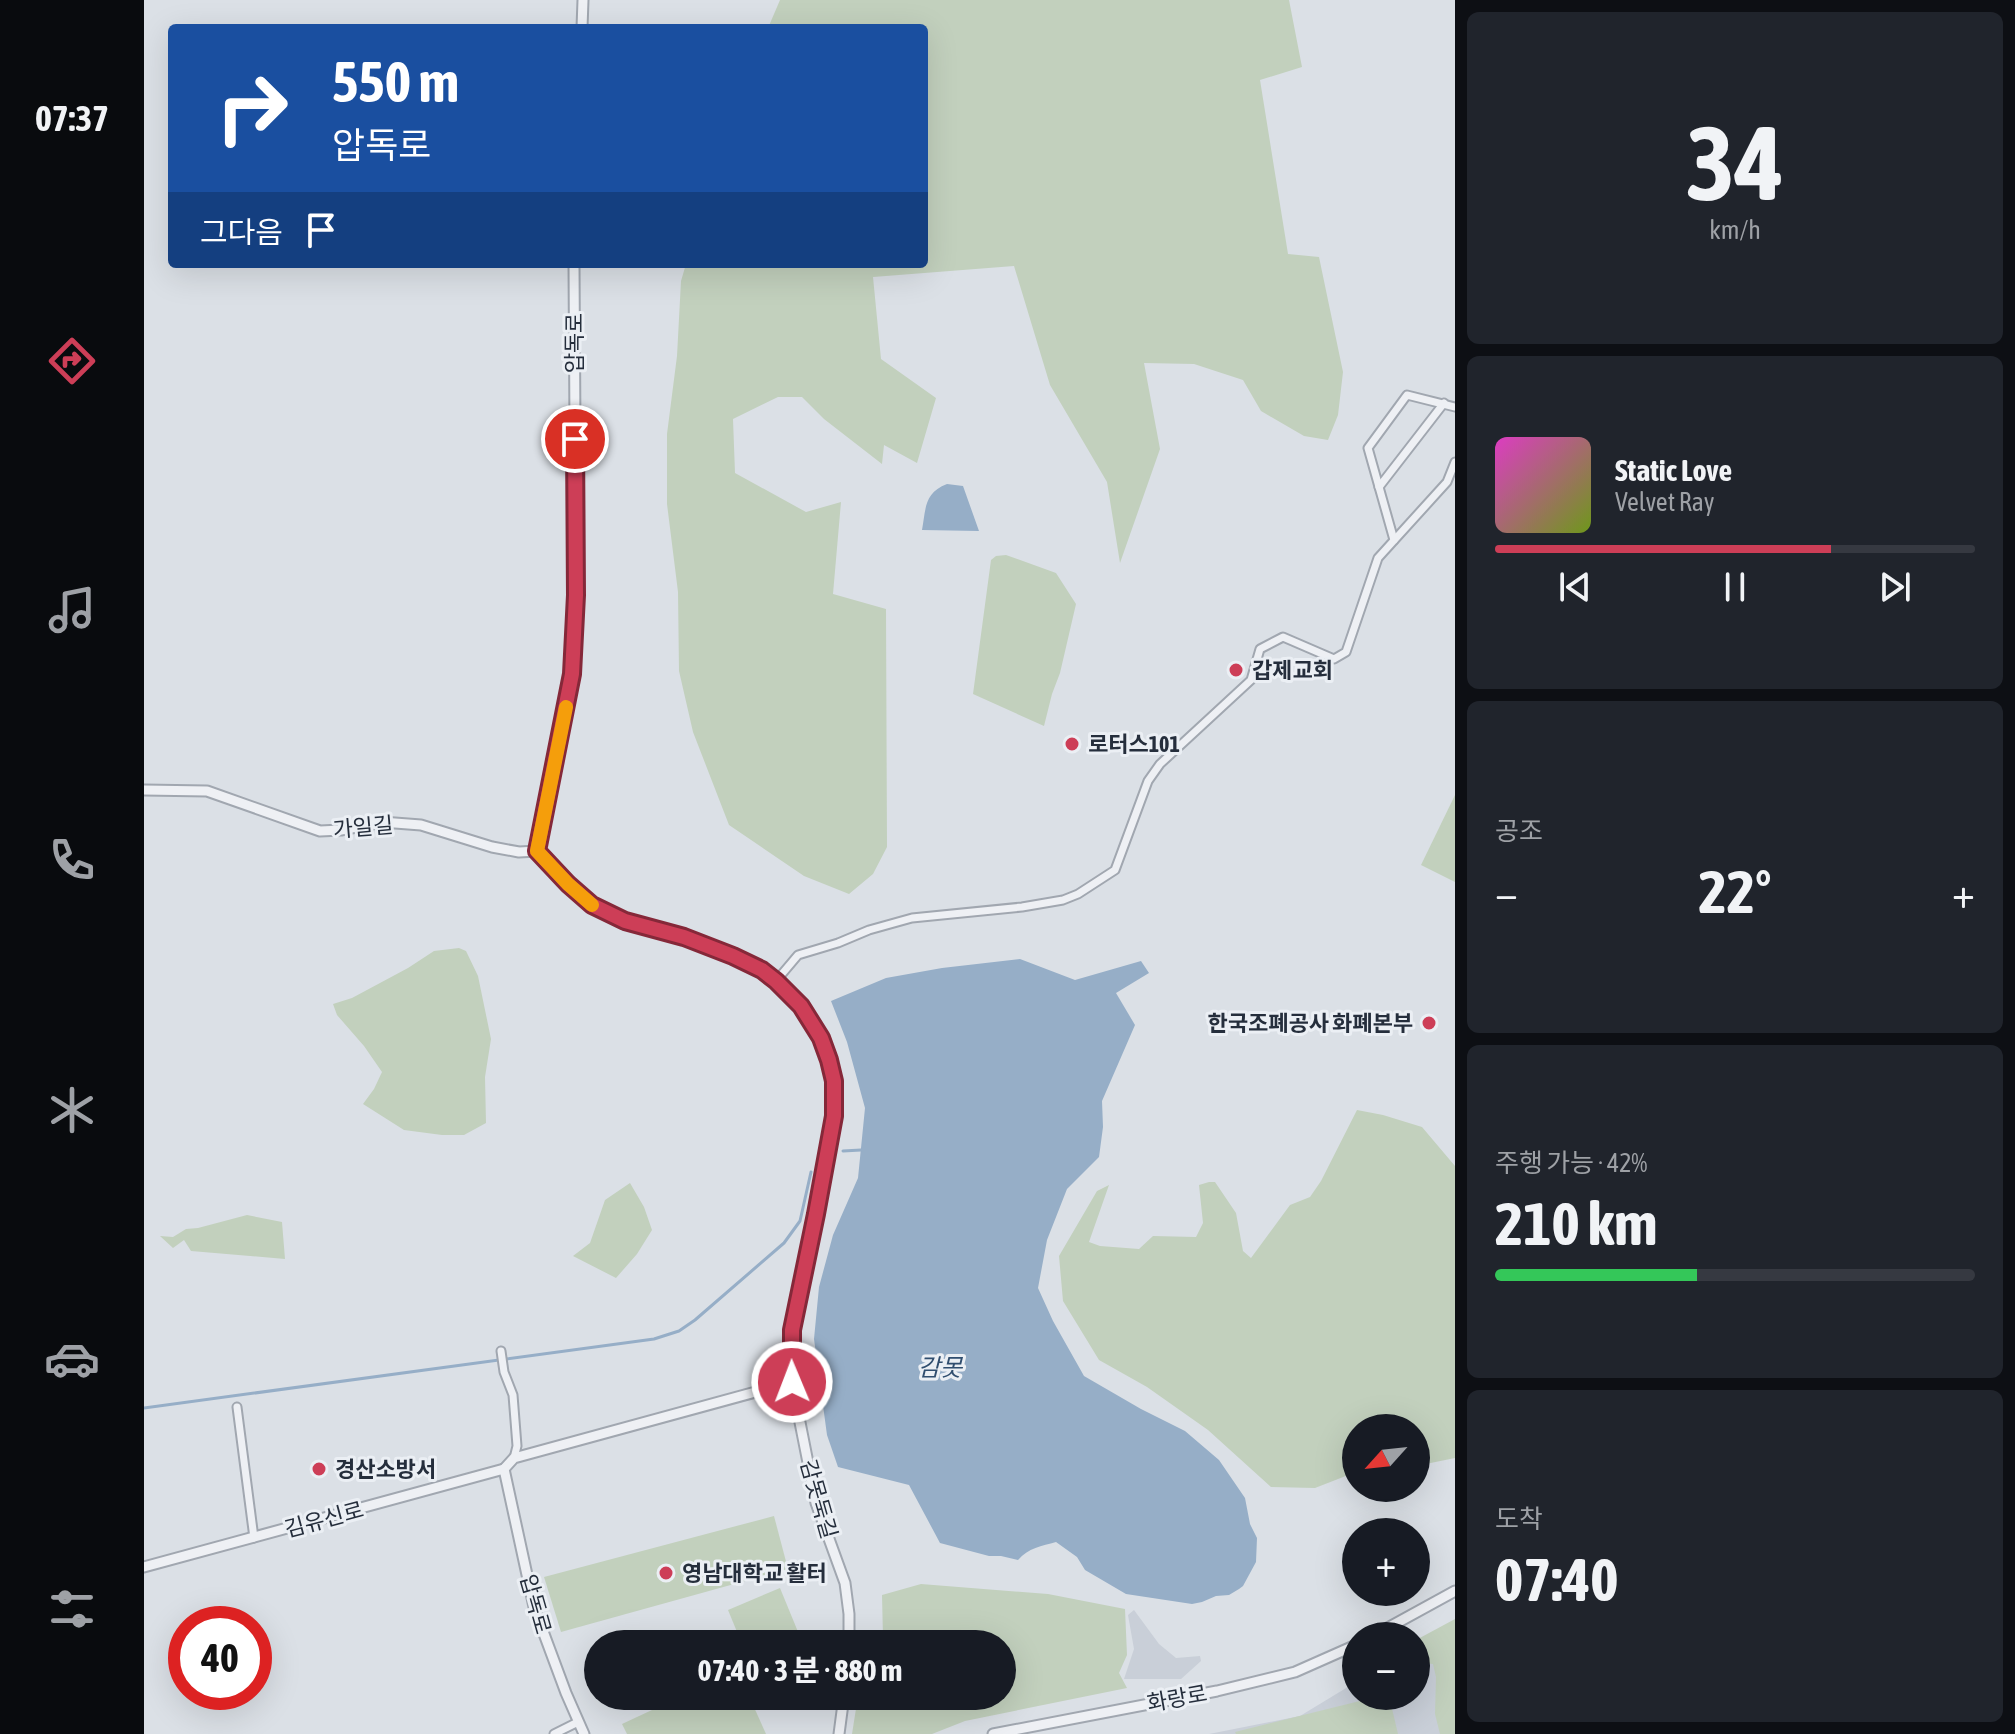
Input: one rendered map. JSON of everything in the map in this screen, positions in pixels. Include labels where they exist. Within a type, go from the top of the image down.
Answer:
[{"type":"street","points":[[582,24],[583,0]]},
{"type":"street","name":"압독로","points":[[537,851],[572,674],[576,595],[574,268]]},
{"type":"street","points":[[1394,540],[1368,448],[1407,395],[1455,407]]},
{"type":"street","points":[[1379,487],[1444,403]]},
{"type":"street","points":[[776,981],[798,955],[869,930],[912,918],[1063,900],[1115,870],[1148,781],[1160,764],[1251,680],[1260,649],[1283,637],[1334,659],[1346,652],[1378,558],[1447,482],[1455,462]]},
{"type":"street","name":"가일길","points":[[144,790],[207,791],[320,831],[382,822],[421,825],[492,847],[519,852],[537,851]]},
{"type":"street","name":"감못둑길","points":[[537,851],[592,905],[625,921],[684,937],[762,970],[801,1006],[821,1038],[834,1081],[834,1116],[792,1330],[792,1382],[816,1503],[845,1583],[849,1630]]},
{"type":"street","points":[[501,1351],[504,1372],[513,1395],[517,1446],[514,1458],[504,1469]]},
{"type":"street","points":[[514,1458],[792,1382]]},
{"type":"street","points":[[237,1407],[254,1538]]},
{"type":"street","name":"압독로","points":[[504,1469],[534,1607],[584,1734]]},
{"type":"street","name":"김유신로","points":[[144,1567],[504,1469]]},
{"type":"street","points":[[1399,1622],[1455,1591]]},
{"type":"street","name":"화랑로","points":[[993,1734],[1211,1693],[1295,1672],[1342,1651]]},
{"type":"street","points":[[839,1734],[842,1710]]},
{"type":"street","points":[[554,1734],[578,1722]]},
{"type":"shaded area","points":[[1134,1610],[1159,1644],[1176,1658],[1200,1656],[1201,1661],[1181,1679],[1124,1679],[1134,1649],[1128,1615]]},
{"type":"shaded area","points":[[1455,1628],[1455,1734],[1209,1734],[1300,1716],[1342,1690],[1342,1710],[1430,1710],[1430,1640]]},
{"type":"green space","points":[[780,0],[1289,0],[1302,67],[1260,80],[1288,254],[1319,257],[1343,372],[1338,415],[1328,440],[1304,436],[1261,411],[1243,380],[1194,364],[1144,363],[1160,449],[1120,563],[1107,482],[1050,385],[1014,266],[873,277],[881,359],[936,398],[917,463],[884,445],[882,464],[824,419],[802,397],[778,397],[733,419],[735,473],[806,512],[841,502],[833,594],[886,609],[887,847],[873,874],[849,894],[804,876],[729,825],[693,732],[679,671],[678,592],[667,504],[667,434],[677,356],[681,281],[685,268],[928,268],[928,24],[770,24]]},
{"type":"green space","points":[[1006,555],[1056,573],[1076,604],[1044,726],[973,694],[991,560]]},
{"type":"green space","points":[[1455,795],[1455,882],[1421,865]]},
{"type":"green space","points":[[459,948],[466,951],[478,976],[491,1039],[485,1077],[486,1123],[464,1135],[404,1130],[363,1104],[382,1072],[337,1015],[333,1004],[352,998],[434,951]]},
{"type":"green space","points":[[1357,1110],[1422,1127],[1455,1166],[1455,1458],[1430,1463],[1430,1414],[1342,1414],[1342,1477],[1315,1488],[1271,1487],[1208,1430],[1147,1387],[1099,1360],[1063,1301],[1059,1256],[1097,1191],[1109,1185],[1089,1242],[1100,1246],[1139,1249],[1153,1236],[1196,1237],[1203,1223],[1199,1185],[1215,1182],[1236,1213],[1243,1251],[1251,1258],[1290,1205],[1310,1197]]},
{"type":"green space","points":[[630,1183],[644,1207],[652,1230],[616,1278],[573,1256],[590,1243],[605,1200]]},
{"type":"green space","points":[[247,1215],[282,1222],[285,1259],[191,1251],[184,1240],[173,1248],[160,1236],[173,1237],[186,1229]]},
{"type":"green space","name":"영남대학교 활터","points":[[774,1516],[788,1569],[561,1632],[544,1577]]},
{"type":"green space","points":[[921,1584],[1048,1594],[1125,1609],[1127,1655],[1119,1673],[1127,1688],[965,1721],[932,1734],[852,1734],[856,1710],[1016,1710],[1016,1630],[883,1630],[882,1595]]},
{"type":"green space","points":[[780,1588],[797,1630],[736,1630],[728,1610]]},
{"type":"green space","points":[[1455,1619],[1455,1734],[1440,1734],[1435,1714],[1436,1677],[1433,1664],[1430,1664],[1430,1632]]},
{"type":"green space","points":[[1342,1705],[1342,1710],[1392,1710],[1398,1734],[1236,1734]]},
{"type":"green space","points":[[652,1710],[755,1710],[766,1734],[627,1734],[622,1724]]},
{"type":"water","points":[[947,484],[963,486],[979,531],[922,530],[930,497]]},
{"type":"water","name":"감못","points":[[1020,959],[1075,980],[1141,961],[1149,973],[1116,993],[1135,1025],[1102,1101],[1099,1157],[1067,1189],[1047,1240],[1038,1288],[1084,1376],[1185,1431],[1219,1460],[1245,1498],[1250,1524],[1257,1538],[1256,1562],[1243,1586],[1229,1595],[1192,1604],[1126,1594],[1085,1570],[1077,1557],[1056,1542],[1031,1550],[1018,1560],[940,1543],[909,1485],[838,1467],[827,1435],[814,1339],[819,1287],[833,1235],[858,1178],[865,1108],[847,1042],[831,1001],[886,978]]},
{"type":"waterway","points":[[843,1151],[861,1150]]},
{"type":"waterway","points":[[144,1408],[654,1339],[679,1331],[784,1243],[800,1221],[811,1172]]},
{"type":"slow traffic","points":[[566,707],[537,851],[592,905]]},
{"type":"place","name":"갑제교회","points":[[1236,670]]},
{"type":"place","name":"로터스101","points":[[1072,744]]},
{"type":"place","name":"한국조폐공사 화폐본부","points":[[1429,1023]]},
{"type":"place","name":"경산소방서","points":[[319,1469]]},
{"type":"place","name":"영남대학교 활터","points":[[666,1573]]},
{"type":"route","points":[[575,439],[576,595],[572,674],[537,851],[592,905],[625,921],[684,937],[762,970],[801,1006],[821,1038],[834,1081],[834,1116],[792,1330],[792,1382]]}]
